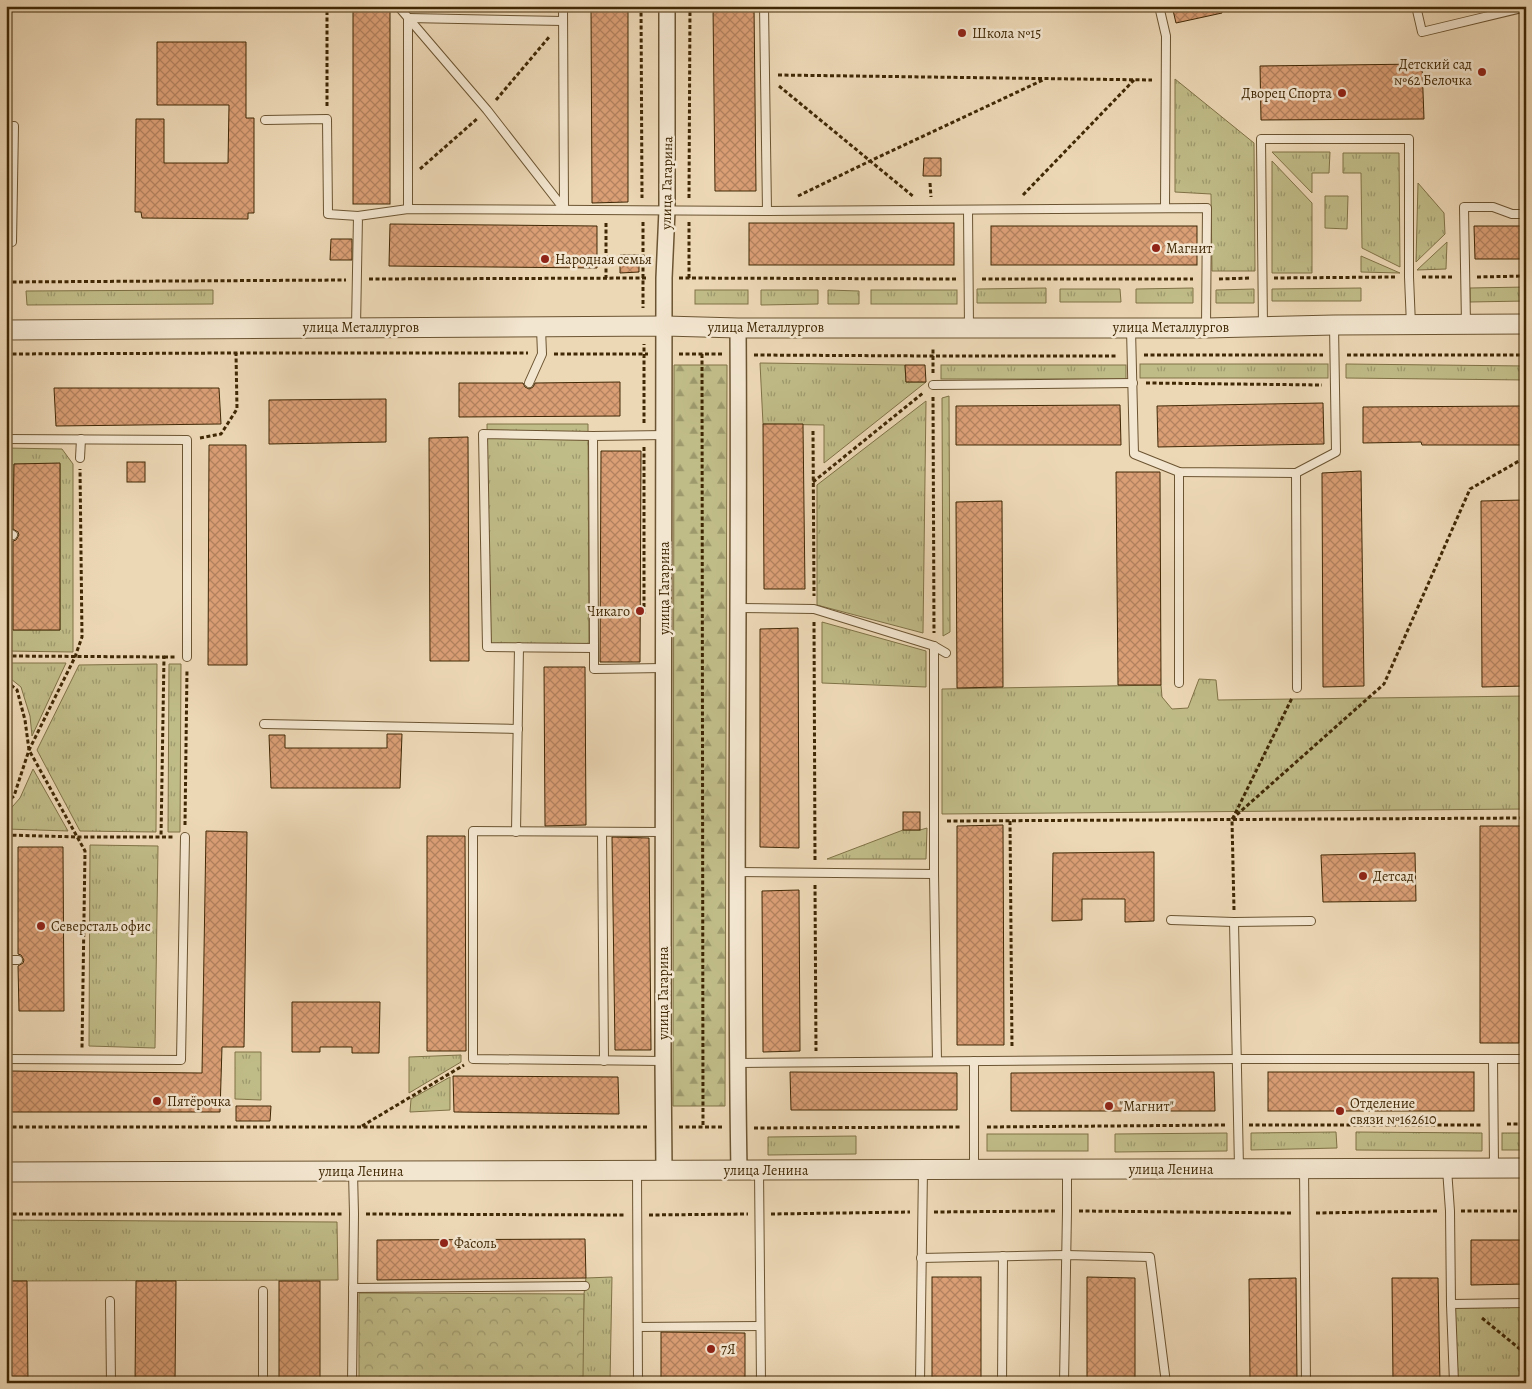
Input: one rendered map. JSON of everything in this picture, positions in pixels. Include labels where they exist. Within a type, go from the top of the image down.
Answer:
[{"type":"street","name":"улица Гагарина","points":[[664,1170],[664,278],[668,210],[667,6]]},
{"type":"street","name":"улица Металлургов","points":[[6,330],[665,326],[738,328],[1206,328],[1526,324]]},
{"type":"street","points":[[738,328],[739,608],[737,872],[739,1170]]},
{"type":"street","name":"улица Ленина","points":[[6,1172],[1526,1168]]},
{"type":"lane","points":[[398,6],[487,110],[564,209]]},
{"type":"lane","points":[[563,6],[564,209]]},
{"type":"lane","points":[[764,6],[768,211]]},
{"type":"lane","points":[[1159,6],[1166,36],[1165,208]]},
{"type":"lane","points":[[1416,6],[1422,32],[1526,7]]},
{"type":"lane","points":[[408,18],[563,21]]},
{"type":"lane","points":[[408,18],[408,209]]},
{"type":"lane","points":[[264,120],[327,119],[328,214],[358,216],[408,209],[931,211],[1207,208],[1206,328]]},
{"type":"lane","points":[[6,126],[14,126],[12,242],[6,242]]},
{"type":"lane","points":[[1262,327],[1261,139],[1409,139],[1411,326]]},
{"type":"lane","points":[[1466,324],[1464,207],[1493,208],[1512,214],[1526,214]]},
{"type":"lane","points":[[968,210],[969,328]]},
{"type":"lane","points":[[356,327],[358,216]]},
{"type":"lane","points":[[1131,327],[1134,454],[1180,472],[1296,472],[1336,452],[1334,325]]},
{"type":"lane","points":[[529,383],[542,354],[541,327]]},
{"type":"lane","points":[[933,385],[1133,383]]},
{"type":"lane","points":[[594,648],[486,647],[483,434],[665,435]]},
{"type":"lane","points":[[594,436],[594,669],[664,668]]},
{"type":"lane","points":[[6,439],[187,440],[187,657]]},
{"type":"lane","points":[[80,458],[81,440]]},
{"type":"lane","points":[[1179,683],[1180,472]]},
{"type":"lane","points":[[1296,472],[1297,688]]},
{"type":"lane","points":[[739,608],[814,609],[934,646],[946,653]]},
{"type":"lane","points":[[934,646],[934,874],[937,1060]]},
{"type":"lane","points":[[516,832],[519,648]]},
{"type":"lane","points":[[264,724],[518,729]]},
{"type":"lane","points":[[663,1061],[473,1059],[473,831],[664,832]]},
{"type":"lane","points":[[602,832],[604,1061]]},
{"type":"lane","points":[[6,1059],[182,1060],[185,837]]},
{"type":"lane","points":[[737,872],[934,874]]},
{"type":"lane","points":[[1171,920],[1234,922],[1311,921]]},
{"type":"lane","points":[[1234,922],[1239,1168]]},
{"type":"lane","points":[[6,960],[18,960]]},
{"type":"lane","points":[[738,1063],[937,1060],[974,1062],[1238,1059],[1526,1059]]},
{"type":"lane","points":[[1493,1059],[1494,1168]]},
{"type":"lane","points":[[974,1062],[974,1169]]},
{"type":"lane","points":[[1304,1168],[1306,1383]]},
{"type":"lane","points":[[1447,1168],[1450,1211],[1454,1383]]},
{"type":"lane","points":[[920,1383],[922,1169]]},
{"type":"lane","points":[[1064,1383],[1066,1169]]},
{"type":"lane","points":[[637,1170],[638,1383]]},
{"type":"lane","points":[[760,1170],[760,1383]]},
{"type":"lane","points":[[352,1383],[353,1171]]},
{"type":"lane","points":[[921,1258],[1066,1255],[1150,1257],[1166,1383]]},
{"type":"lane","points":[[1002,1383],[1003,1256]]},
{"type":"lane","points":[[353,1288],[585,1286]]},
{"type":"lane","points":[[263,1291],[263,1383]]},
{"type":"lane","points":[[110,1301],[111,1383]]},
{"type":"lane","points":[[1451,1304],[1526,1303]]},
{"type":"lane","points":[[638,1327],[760,1326]]},
{"type":"path","points":[[327,6],[327,119]]},
{"type":"path","points":[[689,278],[690,6]]},
{"type":"path","points":[[765,75],[1166,80]]},
{"type":"path","points":[[765,75],[931,211]]},
{"type":"path","points":[[768,211],[1046,79]]},
{"type":"path","points":[[1009,210],[1134,80]]},
{"type":"path","points":[[930,183],[931,211]]},
{"type":"path","points":[[606,210],[606,278]]},
{"type":"path","points":[[6,282],[606,278],[1207,279],[1526,276]]},
{"type":"path","points":[[933,328],[934,646]]},
{"type":"path","points":[[187,440],[222,434],[237,409],[236,353]]},
{"type":"path","points":[[6,354],[1526,355]]},
{"type":"path","points":[[702,354],[703,1127]]},
{"type":"path","points":[[1133,383],[1335,385]]},
{"type":"path","points":[[813,483],[933,385]]},
{"type":"path","points":[[813,431],[816,1062]]},
{"type":"path","points":[[1232,820],[1384,684],[1470,489],[1526,457]]},
{"type":"path","points":[[6,803],[14,796],[29,750],[76,657],[82,637],[80,458]]},
{"type":"path","points":[[6,656],[164,657],[161,838]]},
{"type":"path","points":[[6,835],[185,837],[187,657]]},
{"type":"path","points":[[6,681],[17,690],[26,720],[29,750],[85,851],[82,1060]]},
{"type":"path","points":[[1234,922],[1232,820],[1297,688]]},
{"type":"path","points":[[934,821],[1526,818]]},
{"type":"path","points":[[1010,821],[1012,1046]]},
{"type":"path","points":[[360,1127],[473,1059]]},
{"type":"path","points":[[6,1127],[664,1126],[738,1128],[1526,1124]]},
{"type":"path","points":[[1466,1304],[1526,1354]]},
{"type":"green space","points":[[1175,79],[1254,143],[1255,271],[1212,271],[1211,194],[1175,192]]},
{"type":"green space","points":[[1272,152],[1330,152],[1329,173],[1312,173],[1312,193]]},
{"type":"green space","points":[[1343,153],[1399,153],[1400,267],[1362,248],[1361,173],[1343,173]]},
{"type":"green space","points":[[1272,161],[1312,203],[1312,273],[1272,273]]},
{"type":"green space","points":[[1418,183],[1444,213],[1445,234],[1416,262]]},
{"type":"green space","points":[[1325,196],[1348,196],[1347,229],[1325,228]]},
{"type":"green space","points":[[1447,242],[1446,269],[1417,270]]},
{"type":"green space","points":[[1361,256],[1400,273],[1361,272]]},
{"type":"green space","points":[[1526,287],[1526,301],[1470,302],[1470,288]]},
{"type":"green space","points":[[1046,288],[1046,303],[977,303],[977,289]]},
{"type":"green space","points":[[1193,288],[1193,303],[1136,303],[1136,289]]},
{"type":"green space","points":[[1361,288],[1361,301],[1272,301],[1272,289]]},
{"type":"green space","points":[[1060,289],[1120,289],[1121,302],[1060,302]]},
{"type":"green space","points":[[1254,289],[1254,303],[1216,303],[1216,290]]},
{"type":"green space","points":[[213,290],[213,304],[27,305],[26,291]]},
{"type":"green space","points":[[695,290],[748,290],[748,304],[695,304]]},
{"type":"green space","points":[[761,290],[818,290],[818,304],[761,305]]},
{"type":"green space","points":[[828,290],[859,291],[859,304],[828,304]]},
{"type":"green space","points":[[871,290],[957,290],[957,304],[871,304]]},
{"type":"green space","points":[[760,363],[905,365],[906,382],[926,382],[824,463],[824,425],[763,424]]},
{"type":"green space","points":[[1140,364],[1328,364],[1328,378],[1140,378]]},
{"type":"green space","points":[[1346,364],[1526,366],[1526,380],[1346,378]]},
{"type":"green space","points":[[674,365],[727,365],[725,1106],[673,1106]]},
{"type":"green space","points":[[941,365],[1126,365],[1126,379],[941,379]]},
{"type":"green space","points":[[949,396],[950,632],[943,636],[942,398]]},
{"type":"green space","points":[[926,401],[923,633],[817,605],[817,485]]},
{"type":"green space","points":[[487,424],[588,424],[589,645],[490,644]]},
{"type":"green space","points":[[6,448],[62,449],[73,464],[73,652],[6,651],[6,570],[13,567],[13,630],[60,630],[60,464],[14,464],[13,535],[6,531]]},
{"type":"green space","points":[[822,622],[926,651],[926,687],[822,683]]},
{"type":"green space","points":[[6,663],[66,663],[32,736],[30,716],[21,687],[6,675]]},
{"type":"green space","points":[[157,664],[156,832],[80,831],[37,750],[79,665]]},
{"type":"green space","points":[[169,664],[181,664],[180,832],[168,832]]},
{"type":"green space","points":[[1199,679],[1216,680],[1218,700],[1526,696],[1526,809],[942,814],[942,689],[1161,685],[1162,697],[1172,709],[1188,708]]},
{"type":"green space","points":[[33,769],[68,831],[6,829],[6,814],[20,798]]},
{"type":"green space","points":[[927,828],[926,859],[827,859],[903,830]]},
{"type":"green space","points":[[90,845],[158,846],[155,1048],[89,1046]]},
{"type":"green space","points":[[235,1052],[261,1052],[261,1100],[235,1099]]},
{"type":"green space","points":[[461,1055],[461,1062],[409,1093],[409,1057]]},
{"type":"green space","points":[[450,1077],[450,1110],[410,1112],[411,1099]]},
{"type":"green space","points":[[1336,1132],[1337,1148],[1251,1150],[1251,1133]]},
{"type":"green space","points":[[1356,1132],[1482,1133],[1482,1151],[1356,1150]]},
{"type":"green space","points":[[1227,1133],[1227,1151],[1115,1152],[1115,1134]]},
{"type":"green space","points":[[1502,1133],[1526,1133],[1526,1150],[1502,1150]]},
{"type":"green space","points":[[987,1134],[1088,1134],[1088,1151],[987,1151]]},
{"type":"green space","points":[[856,1136],[856,1154],[768,1155],[768,1137]]},
{"type":"green space","points":[[6,1220],[337,1222],[338,1280],[6,1281]]},
{"type":"green space","points":[[612,1277],[610,1383],[582,1383],[586,1278]]},
{"type":"green space","points":[[359,1293],[584,1294],[583,1379],[359,1379]]},
{"type":"green space","points":[[1526,1307],[1526,1383],[1457,1383],[1454,1308]]},
{"type":"building","points":[[353,6],[390,6],[390,204],[353,204]]},
{"type":"building","points":[[591,6],[628,6],[628,202],[592,203]]},
{"type":"building","points":[[713,6],[754,6],[756,191],[715,191]]},
{"type":"building","points":[[1172,6],[1221,6],[1222,13],[1176,23]]},
{"type":"building","points":[[157,42],[246,42],[246,118],[254,118],[254,213],[248,213],[248,219],[142,218],[141,212],[135,212],[136,119],[164,119],[164,163],[228,163],[229,105],[157,105]]},
{"type":"building","name":"Дворец Спорта","points":[[1422,64],[1424,119],[1261,120],[1260,66]]},
{"type":"building","points":[[924,158],[941,158],[941,176],[923,176]]},
{"type":"building","points":[[749,223],[954,223],[954,265],[749,265]]},
{"type":"building","points":[[390,224],[597,226],[597,268],[389,266]]},
{"type":"building","points":[[991,226],[1197,226],[1197,265],[991,265]]},
{"type":"building","points":[[1474,226],[1526,226],[1526,259],[1475,259]]},
{"type":"building","points":[[331,239],[352,239],[352,260],[330,260]]},
{"type":"building","points":[[620,255],[639,255],[639,272],[620,273]]},
{"type":"building","points":[[905,365],[925,365],[926,382],[906,382]]},
{"type":"building","points":[[620,382],[620,416],[459,417],[459,383],[523,383],[529,389],[535,383]]},
{"type":"building","points":[[54,388],[219,388],[221,424],[56,426]]},
{"type":"building","points":[[386,399],[386,442],[269,444],[269,400]]},
{"type":"building","points":[[1323,403],[1324,444],[1158,447],[1157,406]]},
{"type":"building","points":[[1120,405],[1121,445],[956,445],[956,406]]},
{"type":"building","points":[[1522,406],[1522,445],[1422,445],[1421,442],[1363,443],[1363,407]]},
{"type":"building","points":[[763,424],[803,424],[805,589],[764,589]]},
{"type":"building","points":[[468,437],[469,661],[430,661],[429,438]]},
{"type":"building","points":[[209,445],[246,445],[247,665],[208,665]]},
{"type":"building","points":[[601,451],[641,451],[640,662],[600,662]]},
{"type":"building","points":[[127,462],[145,462],[145,482],[127,482]]},
{"type":"building","points":[[60,463],[60,630],[13,630],[13,541],[19,535],[13,529],[14,464]]},
{"type":"building","points":[[1361,471],[1364,686],[1323,687],[1322,473]]},
{"type":"building","points":[[1116,472],[1160,472],[1161,685],[1118,685]]},
{"type":"building","points":[[1523,500],[1525,686],[1482,687],[1481,501]]},
{"type":"building","points":[[1002,501],[1003,687],[957,688],[956,502]]},
{"type":"building","points":[[798,628],[799,848],[760,847],[760,629]]},
{"type":"building","points":[[544,667],[585,667],[586,825],[545,826]]},
{"type":"building","points":[[387,734],[402,734],[400,788],[271,788],[269,735],[285,735],[285,748],[387,748]]},
{"type":"building","points":[[903,812],[920,812],[920,830],[903,830]]},
{"type":"building","points":[[1003,825],[1004,1045],[957,1045],[957,826]]},
{"type":"building","points":[[1480,826],[1521,826],[1519,1043],[1480,1043]]},
{"type":"building","points":[[206,831],[247,832],[244,1047],[222,1047],[220,1112],[10,1112],[10,1071],[202,1073]]},
{"type":"building","points":[[427,836],[465,836],[466,1051],[427,1051]]},
{"type":"building","points":[[612,837],[649,838],[651,1050],[615,1050]]},
{"type":"building","name":"Северсталь офис","points":[[18,847],[63,847],[64,1011],[19,1011],[18,966],[24,960],[18,954]]},
{"type":"building","points":[[1154,852],[1154,921],[1125,922],[1125,899],[1082,899],[1082,920],[1052,921],[1053,853]]},
{"type":"building","points":[[1415,853],[1416,901],[1323,902],[1321,855]]},
{"type":"building","points":[[799,890],[800,1051],[763,1052],[762,891]]},
{"type":"building","points":[[292,1002],[380,1002],[379,1053],[352,1053],[352,1047],[320,1047],[320,1052],[292,1052]]},
{"type":"building","points":[[790,1072],[957,1073],[957,1110],[791,1110]]},
{"type":"building","points":[[1214,1072],[1215,1111],[1011,1111],[1011,1073]]},
{"type":"building","points":[[1268,1072],[1474,1072],[1474,1111],[1268,1111]]},
{"type":"building","points":[[453,1076],[618,1077],[619,1114],[454,1112]]},
{"type":"building","points":[[236,1106],[271,1106],[270,1121],[236,1121]]},
{"type":"building","points":[[585,1239],[586,1278],[377,1280],[377,1240]]},
{"type":"building","points":[[1471,1240],[1526,1240],[1526,1284],[1471,1285]]},
{"type":"building","points":[[932,1277],[981,1277],[981,1383],[932,1383]]},
{"type":"building","points":[[1087,1277],[1135,1278],[1135,1383],[1087,1383]]},
{"type":"building","points":[[1296,1278],[1297,1383],[1250,1383],[1249,1279]]},
{"type":"building","points":[[1392,1278],[1438,1278],[1440,1383],[1393,1383]]},
{"type":"building","points":[[6,1281],[27,1281],[28,1383],[6,1383]]},
{"type":"building","points":[[136,1281],[176,1281],[175,1383],[135,1383]]},
{"type":"building","points":[[279,1281],[320,1281],[320,1383],[279,1383]]},
{"type":"building","points":[[661,1332],[745,1333],[745,1383],[661,1383]]},
{"type":"place","name":"Школа №15","points":[[962,33]]},
{"type":"place","name":"Детский сад №62 Белочка","points":[[1482,72]]},
{"type":"place","name":"Дворец Спорта","points":[[1342,93]]},
{"type":"place","name":"Магнит","points":[[1156,248]]},
{"type":"place","name":"Народная семья","points":[[545,259]]},
{"type":"place","name":"Чикаго","points":[[640,611]]},
{"type":"place","name":"Детсад","points":[[1363,876]]},
{"type":"place","name":"Северсталь офис","points":[[41,926]]},
{"type":"place","name":"Пятёрочка","points":[[157,1101]]},
{"type":"place","name":"\"Магнит\"","points":[[1109,1106]]},
{"type":"place","name":"Отделение связи №162610","points":[[1340,1111]]},
{"type":"place","name":"Фасоль","points":[[444,1243]]},
{"type":"place","name":"7Я","points":[[711,1349]]}]
